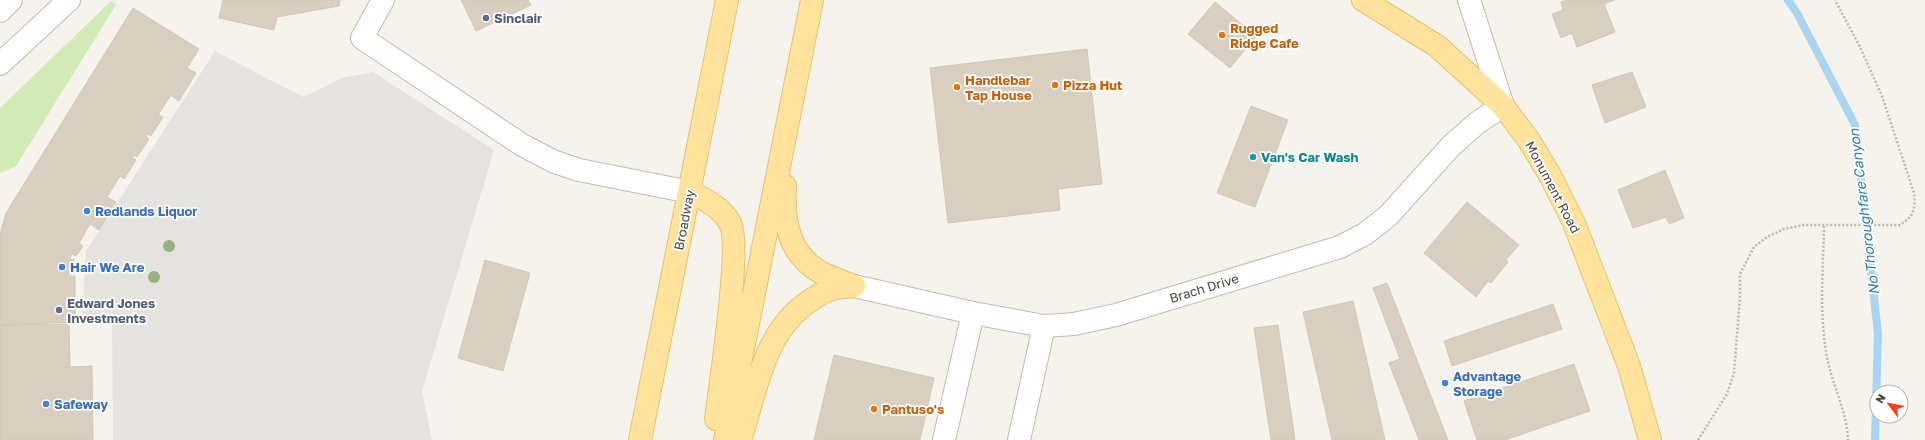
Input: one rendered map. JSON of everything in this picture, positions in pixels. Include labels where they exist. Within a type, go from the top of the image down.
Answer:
[{"type":"main road","name":"Broadway","points":[[640,440],[727,0]]},
{"type":"main road","points":[[725,440],[812,0]]},
{"type":"main road","name":"Monument Road","points":[[1363,0],[1397,20],[1436,46],[1503,106],[1528,139],[1551,178],[1574,223],[1630,366],[1650,440]]},
{"type":"main road","points":[[791,107],[785,194],[786,227],[795,249],[808,263],[821,272],[854,286]]},
{"type":"main road","points":[[690,192],[705,199],[722,212],[731,225],[734,243],[733,270],[714,440]]},
{"type":"main road","points":[[740,440],[766,354],[775,335],[786,320],[801,306],[816,296],[832,289],[854,286]]},
{"type":"street","points":[[0,11],[11,0]]},
{"type":"street","points":[[0,64],[69,0]]},
{"type":"street","points":[[383,0],[362,38],[522,145],[555,162],[579,170],[690,192]]},
{"type":"street","points":[[1469,0],[1503,106]]},
{"type":"street","name":"Brach Drive","points":[[854,286],[973,313],[1044,326],[1074,324],[1116,315],[1340,247],[1365,234],[1388,216],[1451,146],[1477,123],[1503,106]]},
{"type":"street","points":[[944,440],[973,313]]},
{"type":"street","points":[[1019,440],[1044,326]]},
{"type":"path","points":[[1698,440],[1727,394],[1734,373],[1740,297],[1740,274],[1754,247],[1767,237],[1784,229],[1804,226],[1900,226],[1910,219],[1915,209],[1914,192],[1882,96],[1859,45],[1835,0]]},
{"type":"path","points":[[1824,226],[1823,331],[1827,358],[1847,428],[1848,440]]},
{"type":"green space","points":[[111,1],[116,5],[16,166],[0,173],[0,108]]},
{"type":"shaded area","points":[[215,51],[303,97],[342,78],[373,72],[494,150],[422,391],[432,440],[113,440],[112,320],[82,320],[86,251]]},
{"type":"building","points":[[223,0],[340,0],[339,6],[277,17],[274,30],[219,18]]},
{"type":"building","name":"Sinclair","points":[[461,0],[528,0],[531,5],[476,31]]},
{"type":"building","points":[[1567,0],[1615,0],[1604,4],[1615,32],[1577,47],[1572,33],[1561,38],[1552,14],[1563,10],[1561,2]]},
{"type":"building","name":"Rugged Ridge Cafe","points":[[1215,2],[1256,36],[1230,68],[1188,34]]},
{"type":"building","points":[[133,8],[199,49],[187,68],[196,73],[179,101],[171,95],[158,115],[163,117],[151,136],[147,134],[146,136],[149,139],[137,157],[134,155],[132,158],[136,160],[124,179],[120,176],[107,197],[116,202],[99,230],[90,224],[79,243],[83,246],[76,256],[72,254],[70,258],[70,260],[74,259],[74,272],[69,272],[69,276],[75,276],[75,298],[70,298],[70,301],[75,301],[75,322],[0,325],[0,234],[6,213]]},
{"type":"building","points":[[1087,49],[1102,184],[1058,189],[1060,210],[948,223],[930,68]]},
{"type":"building","points":[[1632,72],[1646,107],[1605,123],[1592,85]]},
{"type":"building","name":"Van's Car Wash","points":[[1251,106],[1288,120],[1255,207],[1217,193]]},
{"type":"building","points":[[1665,170],[1684,218],[1669,224],[1666,217],[1633,228],[1618,190]]},
{"type":"building","points":[[1467,202],[1519,245],[1506,260],[1508,262],[1491,283],[1488,281],[1476,297],[1424,253]]},
{"type":"building","points":[[485,260],[530,273],[503,371],[458,358]]},
{"type":"building","points":[[1387,283],[1448,440],[1419,440],[1389,363],[1400,359],[1373,288]]},
{"type":"building","points":[[1353,301],[1385,440],[1332,440],[1303,312]]},
{"type":"building","points":[[1553,304],[1562,329],[1452,366],[1444,341]]},
{"type":"building","name":"Safeway","points":[[69,324],[70,367],[92,366],[93,440],[0,440],[0,325]]},
{"type":"building","points":[[1278,325],[1295,440],[1271,440],[1254,328]]},
{"type":"building","name":"Pantuso's","points":[[834,355],[934,378],[920,440],[814,440]]},
{"type":"building","points":[[1574,364],[1590,411],[1505,440],[1477,440],[1464,401]]},
{"type":"waterway","name":"No Thoroughfare Canyon","points":[[1788,0],[1797,13],[1855,125],[1878,334],[1875,440]]},
{"type":"place","name":"Sinclair","points":[[486,18]]},
{"type":"place","name":"Rugged Ridge Cafe","points":[[1222,35]]},
{"type":"place","name":"Pizza Hut","points":[[1055,85]]},
{"type":"place","name":"Handlebar Tap House","points":[[957,87]]},
{"type":"place","name":"Van's Car Wash","points":[[1253,157]]},
{"type":"place","name":"Redlands Liquor","points":[[87,211]]},
{"type":"place","name":"Hair We Are","points":[[62,267]]},
{"type":"place","name":"Edward Jones Investments","points":[[59,310]]},
{"type":"place","name":"Advantage Storage","points":[[1445,383]]},
{"type":"place","name":"Safeway","points":[[46,404]]},
{"type":"place","name":"Pantuso's","points":[[874,409]]}]
